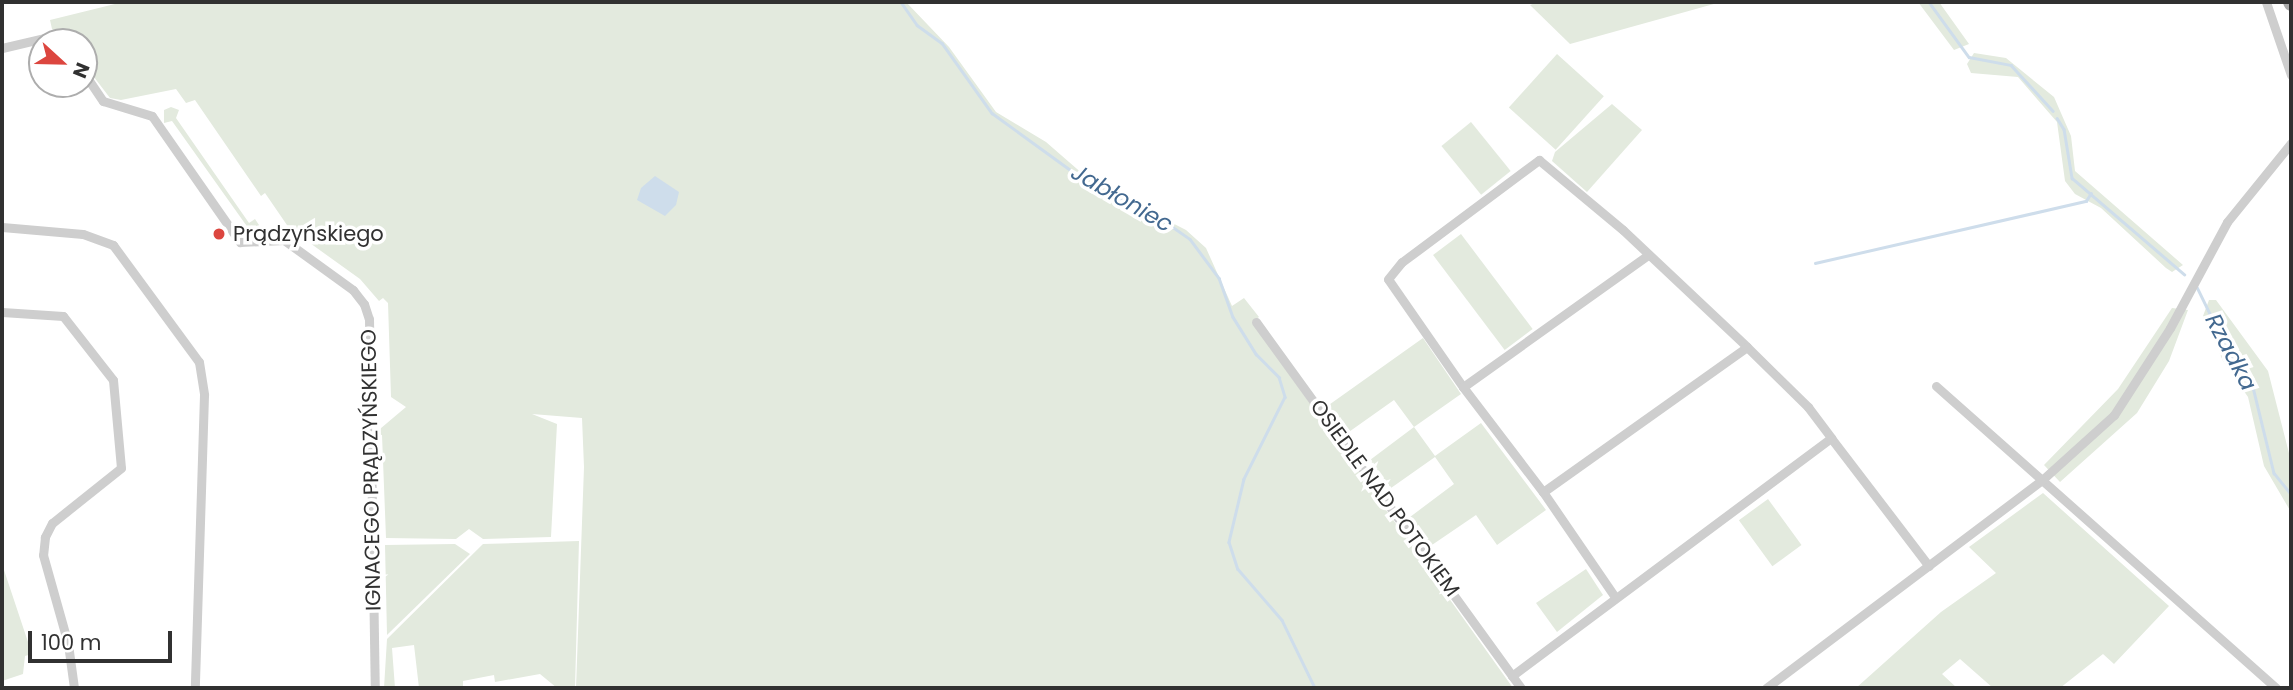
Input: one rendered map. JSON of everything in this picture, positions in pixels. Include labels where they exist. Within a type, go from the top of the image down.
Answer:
[{"type":"street","points":[[2266,2],[2291,75]]},
{"type":"street","points":[[2,48],[28,42]]},
{"type":"street","name":"IGNACEGO PRĄDZYŃSKIEGO","points":[[98,94],[103,101],[152,116],[240,242],[284,240],[353,290],[364,304],[369,319],[375,688]]},
{"type":"street","points":[[1766,688],[2042,480],[2114,415],[2170,328],[2227,222],[2291,142]]},
{"type":"street","points":[[1615,597],[1543,492],[1463,387],[1388,279],[1402,262],[1539,160],[1648,255],[1808,407],[1929,566]]},
{"type":"street","points":[[2,228],[83,234],[113,245],[199,362],[204,395],[195,688]]},
{"type":"street","points":[[1463,387],[1648,255]]},
{"type":"street","points":[[2,312],[63,316],[113,380],[121,468],[52,523],[44,546],[68,644],[74,688]]},
{"type":"street","name":"OSIEDLE NAD POTOKIEM","points":[[1256,322],[1521,688]]},
{"type":"street","points":[[1543,492],[1747,347]]},
{"type":"street","points":[[1936,386],[2276,688]]},
{"type":"street","points":[[1512,676],[1831,439]]},
{"type":"shaded area","points":[[123,2],[906,2],[949,47],[996,112],[1046,142],[1092,182],[1186,230],[1206,248],[1232,306],[1244,298],[1259,317],[1252,322],[1513,688],[576,688],[584,467],[582,418],[532,414],[557,424],[551,537],[483,539],[469,529],[456,539],[386,538],[382,435],[374,434],[406,407],[391,397],[388,303],[383,298],[379,301],[360,279],[289,228],[265,193],[261,196],[195,100],[186,103],[176,89],[121,100],[110,98],[98,82],[98,28],[52,28],[50,20]]},
{"type":"shaded area","points":[[1538,2],[1721,2],[1570,44],[1530,5]]},
{"type":"shaded area","points":[[1918,2],[1939,2],[1969,44],[1954,50]]},
{"type":"shaded area","points":[[1974,53],[2006,58],[2054,97],[2071,136],[2075,171],[2183,265],[2172,272],[2101,208],[2075,194],[2065,181],[2057,122],[2018,77],[1971,73],[1967,64]]},
{"type":"shaded area","points":[[1557,54],[1604,96],[1556,150],[1509,108]]},
{"type":"shaded area","points":[[1612,104],[1642,130],[1587,192],[1552,161],[1555,152]]},
{"type":"shaded area","points":[[171,107],[179,110],[176,118],[249,223],[255,219],[259,225],[254,233],[241,229],[246,225],[172,121],[164,123],[164,110]]},
{"type":"shaded area","points":[[1471,122],[1511,171],[1481,195],[1441,146]]},
{"type":"shaded area","points":[[1461,234],[1533,329],[1505,350],[1433,255]]},
{"type":"shaded area","points":[[2209,300],[2216,300],[2268,371],[2291,461],[2291,512],[2264,466],[2248,397],[2223,361],[2203,316]]},
{"type":"shaded area","points":[[2172,308],[2188,310],[2169,361],[2137,413],[2060,482],[2044,465],[2118,389]]},
{"type":"shaded area","points":[[1423,338],[1461,394],[1414,427],[1394,400],[1346,434],[1326,407]]},
{"type":"shaded area","points":[[1481,423],[1546,510],[1497,545],[1476,515],[1429,547],[1410,517],[1454,484],[1435,457],[1391,488],[1370,460],[1414,427],[1435,456]]},
{"type":"shaded area","points":[[2043,493],[2169,606],[2114,664],[2103,654],[2060,688],[1993,688],[1960,659],[1942,674],[1957,688],[1856,688],[1941,612],[1996,573],[1969,547]]},
{"type":"shaded area","points":[[1768,499],[1802,545],[1772,566],[1739,520]]},
{"type":"shaded area","points":[[579,541],[575,688],[557,688],[540,674],[495,682],[494,675],[463,681],[463,688],[419,688],[414,645],[392,648],[395,688],[384,688],[387,639],[483,544]]},
{"type":"shaded area","points":[[455,544],[470,554],[387,635],[385,545]]},
{"type":"shaded area","points":[[2,564],[32,654],[25,656],[23,674],[2,681]]},
{"type":"shaded area","points":[[1586,569],[1603,595],[1557,632],[1536,603]]},
{"type":"water","points":[[655,176],[679,192],[676,205],[665,216],[637,200],[641,188]]},
{"type":"waterway","name":"Jabłoniec","points":[[901,2],[917,25],[942,43],[992,113],[1094,187],[1157,216],[1190,239],[1219,278],[1233,317],[1256,354],[1279,377],[1285,397],[1244,479],[1229,542],[1238,569],[1282,620],[1315,688]]},
{"type":"waterway","name":"Rzadka","points":[[1929,2],[1969,57],[2011,65],[2053,111]]},
{"type":"waterway","name":"Rzadka","points":[[2057,118],[2064,129],[2072,178],[2184,274]]},
{"type":"waterway","points":[[1815,263],[2086,201],[2091,193]]},
{"type":"waterway","name":"Rzadka","points":[[2197,287],[2236,367],[2253,387],[2274,473],[2291,494]]},
{"type":"place","name":"Prądzyńskiego","points":[[219,234]]}]
